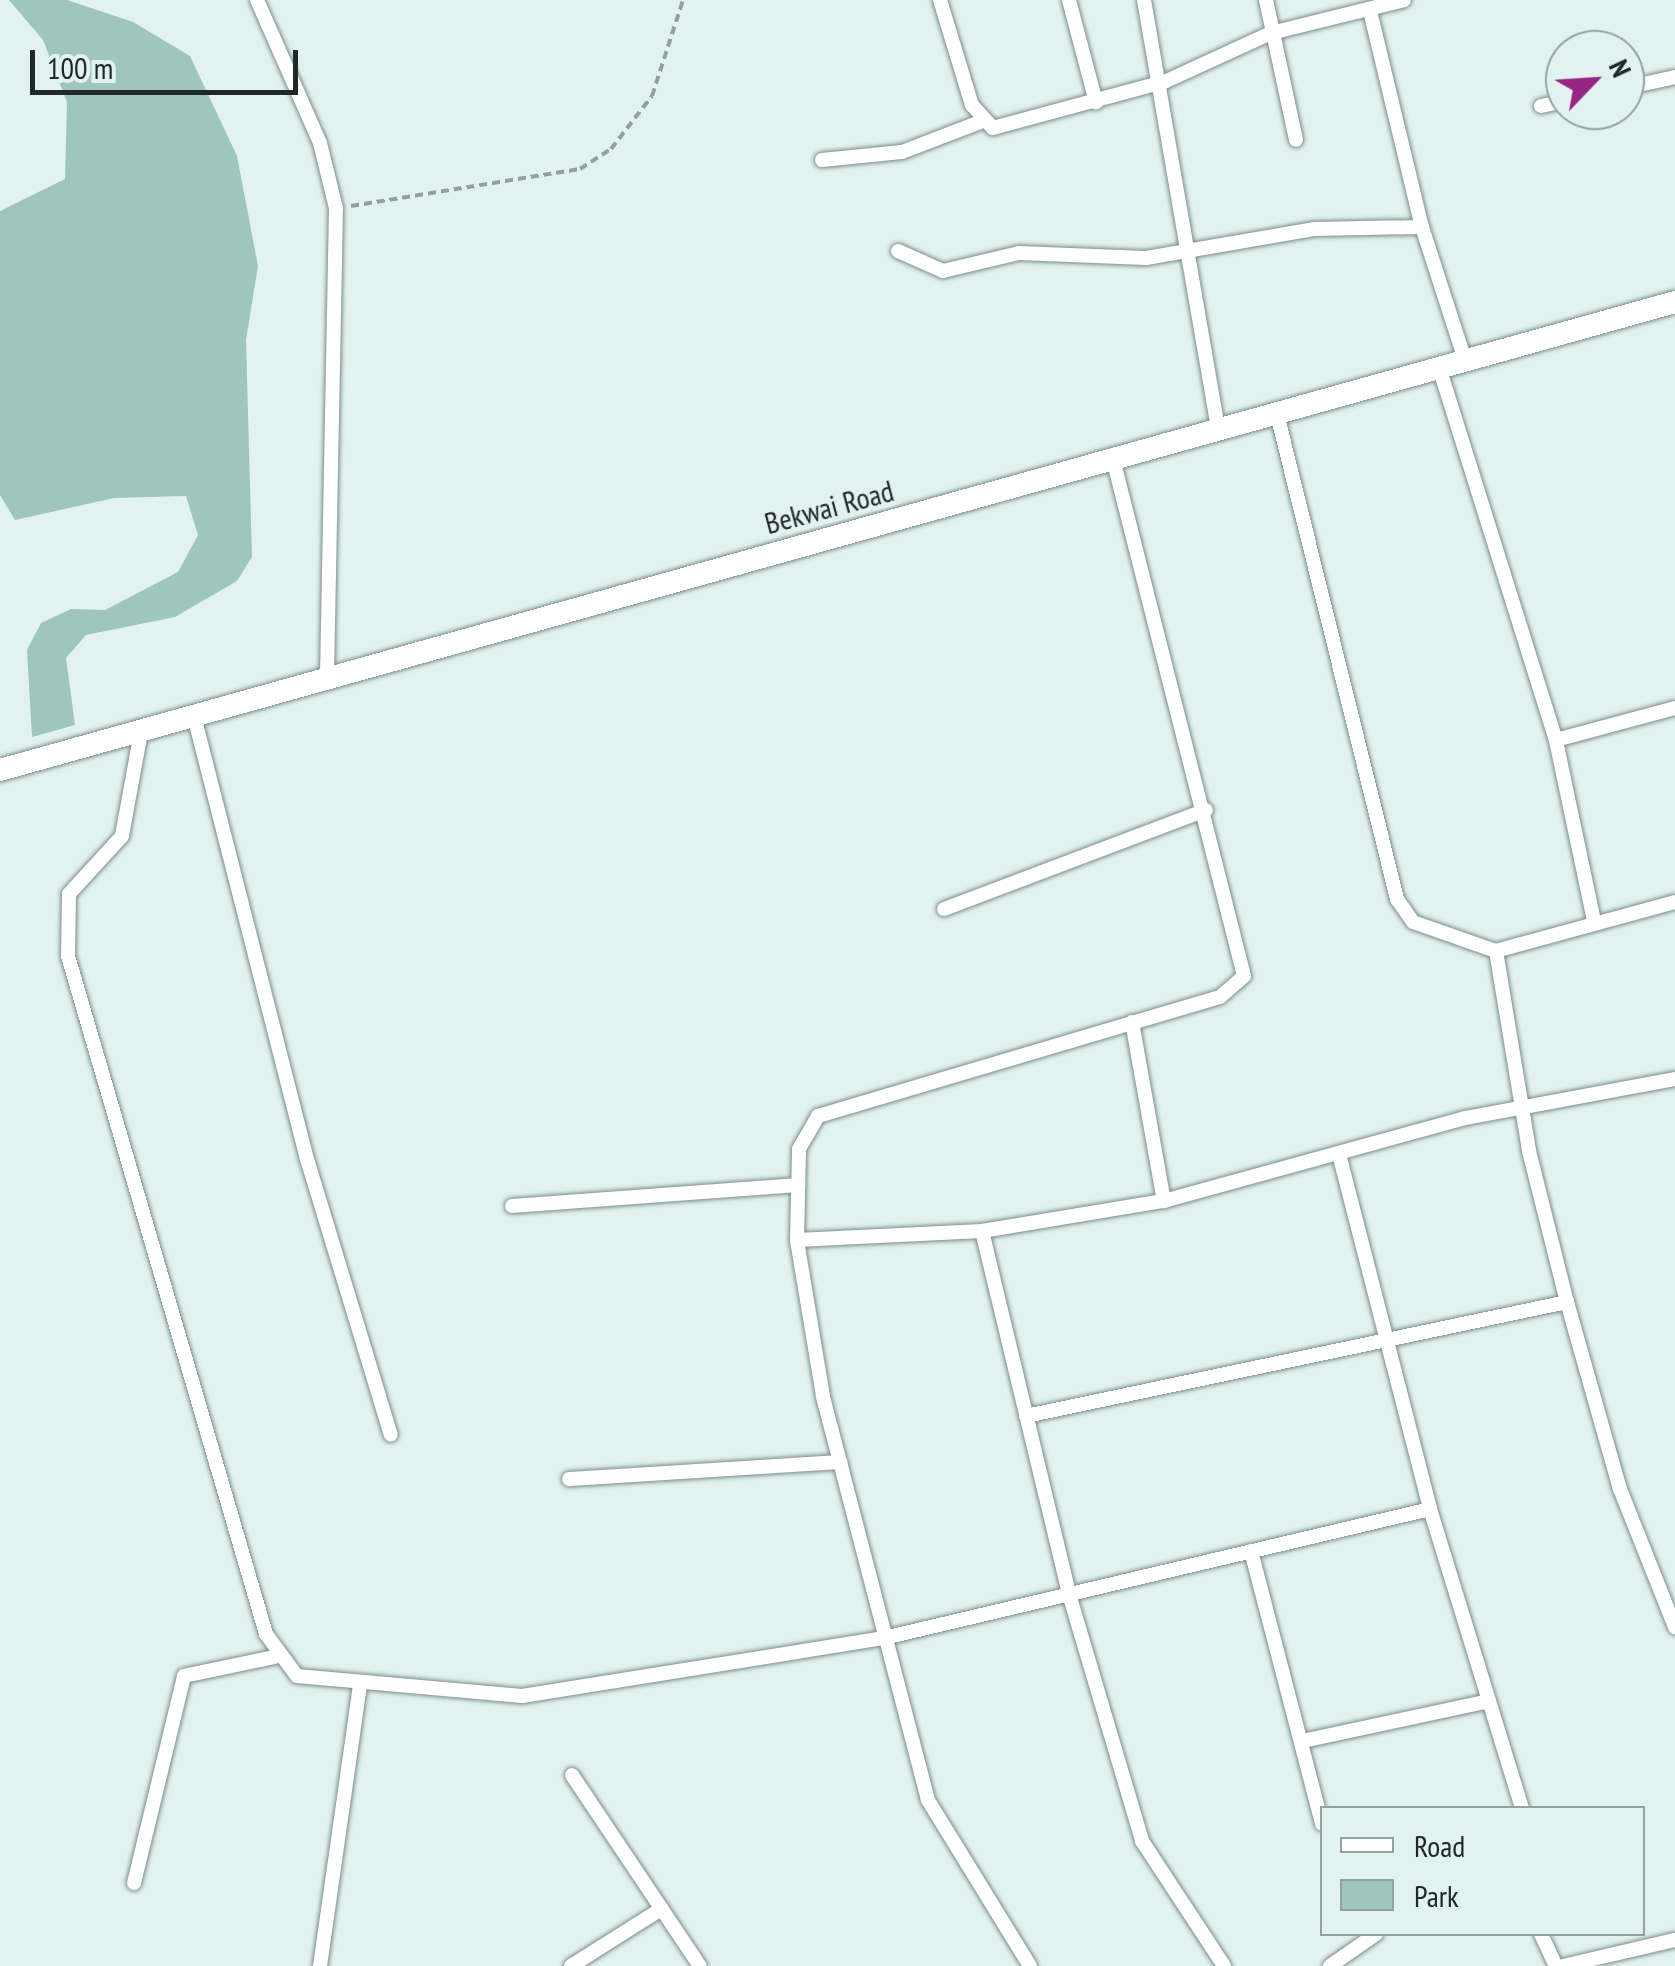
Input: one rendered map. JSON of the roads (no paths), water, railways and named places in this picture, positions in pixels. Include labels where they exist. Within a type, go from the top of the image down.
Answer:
[{"type":"highway","name":"Bekwai Road","points":[[0,770],[1675,302]]},
{"type":"street","points":[[258,0],[320,143],[336,208],[326,676]]},
{"type":"street","points":[[940,0],[980,122]]},
{"type":"street","points":[[1070,0],[1096,102]]},
{"type":"street","points":[[1144,0],[1164,82],[1218,428]]},
{"type":"street","points":[[1266,0],[1296,140]]},
{"type":"street","points":[[822,160],[902,152],[980,122],[993,128],[1096,102],[1164,82],[1271,34],[1404,0]]},
{"type":"street","points":[[1370,11],[1422,227],[1465,360]]},
{"type":"street","points":[[1645,84],[1675,78]]},
{"type":"street","points":[[898,251],[943,271],[1019,254],[1193,250],[1314,228],[1422,227]]},
{"type":"street","points":[[1439,367],[1556,740],[1594,920]]},
{"type":"street","points":[[1276,414],[1397,900],[1413,922],[1496,951],[1594,920],[1675,902]]},
{"type":"street","points":[[1030,1966],[928,1800],[840,1462],[798,1240],[799,1149],[818,1116],[1220,997],[1244,976],[1206,810],[1112,460]]},
{"type":"street","points":[[1556,740],[1675,708]]},
{"type":"street","points":[[194,716],[306,1159],[391,1435]]},
{"type":"street","points":[[141,732],[122,836],[69,894],[62,918],[116,1130],[274,1657],[297,1676],[360,1686],[522,1696],[884,1638],[1430,1509]]},
{"type":"street","points":[[944,909],[1206,810]]},
{"type":"street","points":[[1496,951],[1520,1105],[1567,1302],[1620,1488],[1675,1627]]},
{"type":"street","points":[[1132,1022],[1164,1201]]},
{"type":"street","points":[[798,1240],[982,1231],[1164,1201],[1520,1105],[1675,1079]]},
{"type":"street","points":[[1339,1154],[1430,1509],[1521,1806]]},
{"type":"street","points":[[512,1206],[798,1185]]},
{"type":"street","points":[[982,1231],[1069,1594],[1142,1841],[1224,1966]]},
{"type":"street","points":[[1026,1416],[1567,1302]]},
{"type":"street","points":[[569,1479],[840,1462]]},
{"type":"street","points":[[1251,1551],[1320,1815]]},
{"type":"street","points":[[134,1883],[184,1676],[274,1657]]},
{"type":"street","points":[[320,1966],[360,1686]]},
{"type":"street","points":[[1303,1741],[1489,1702]]},
{"type":"street","points":[[572,1775],[700,1966]]},
{"type":"street","points":[[572,1966],[661,1908]]},
{"type":"street","points":[[1350,1936],[1353,1950]]},
{"type":"street","points":[[1330,1966],[1373,1936]]},
{"type":"street","points":[[1542,1936],[1559,1966],[1675,1940]]}]
